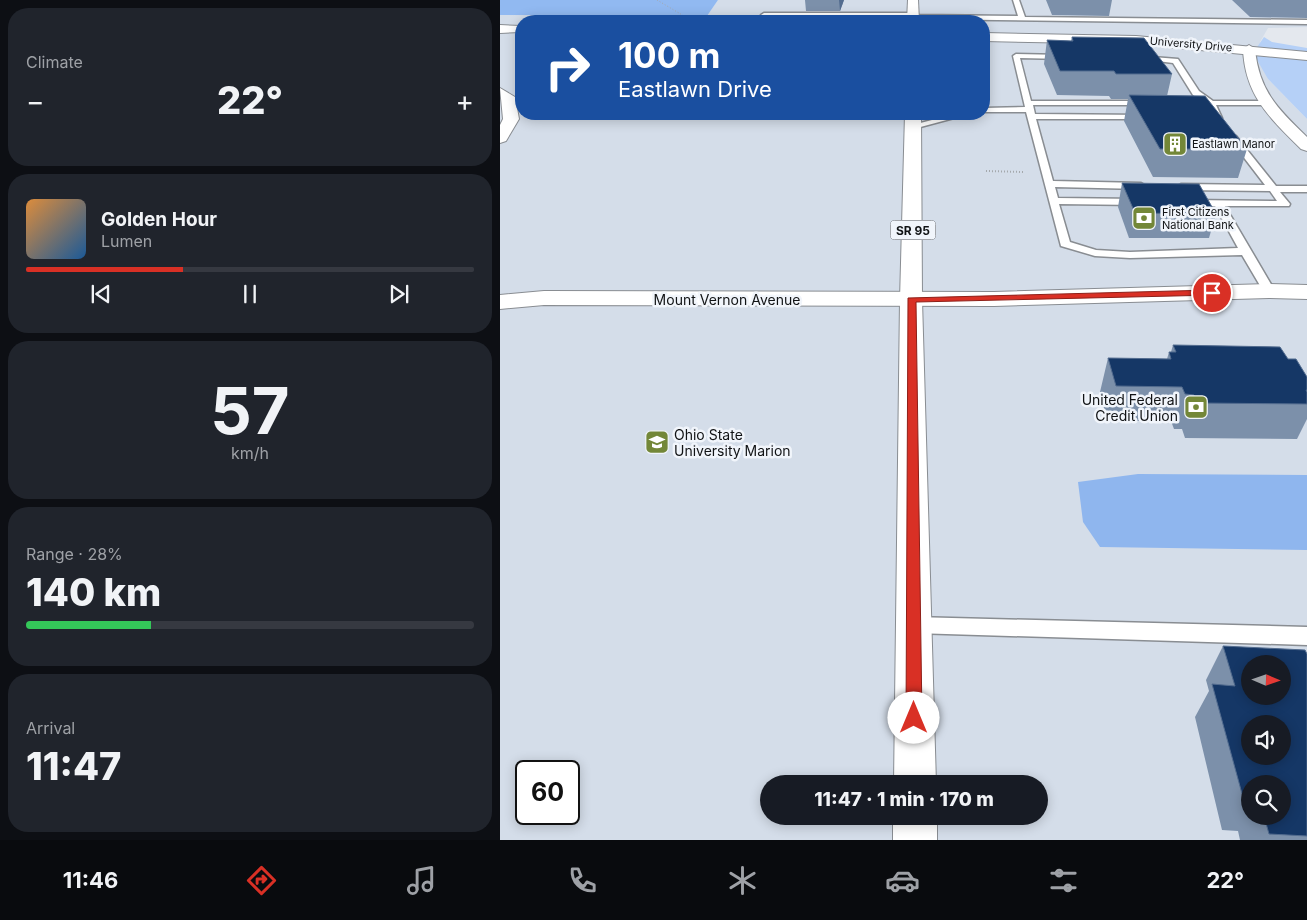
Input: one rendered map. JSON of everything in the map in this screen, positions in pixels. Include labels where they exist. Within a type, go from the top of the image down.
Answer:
[{"type":"street","points":[[913,0],[913,15]]},
{"type":"street","points":[[500,29],[515,30]]},
{"type":"street","name":"University Drive","points":[[990,37],[1136,40],[1307,56]]},
{"type":"street","points":[[1249,50],[1253,83],[1266,103],[1307,146]]},
{"type":"street","points":[[500,92],[508,96],[511,119],[500,138]]},
{"type":"street","name":"SR 95","points":[[913,120],[914,775]]},
{"type":"street","name":"Mount Vernon Avenue","points":[[500,287],[525,289],[544,298]]},
{"type":"street","name":"Mount Vernon Avenue","points":[[500,302],[544,298],[912,300],[1269,291],[1307,292]]},
{"type":"street","points":[[915,825],[915,840]]},
{"type":"lane","points":[[1016,0],[1022,18]]},
{"type":"lane","points":[[764,14],[801,15]]},
{"type":"lane","points":[[990,18],[1307,22]]},
{"type":"lane","points":[[1136,40],[1159,52],[1160,60]]},
{"type":"lane","points":[[1073,57],[1016,56],[1065,244],[1095,253],[1246,251]]},
{"type":"lane","points":[[1130,57],[1174,62],[1196,93],[1211,103],[1213,118],[1224,126]]},
{"type":"lane","points":[[990,110],[1153,103]]},
{"type":"lane","points":[[1192,103],[1266,103]]},
{"type":"lane","points":[[1029,109],[1152,117]]},
{"type":"lane","points":[[1180,202],[1285,204],[1230,134]]},
{"type":"lane","points":[[1049,184],[1155,186]]},
{"type":"lane","points":[[1175,187],[1307,189]]},
{"type":"lane","points":[[1054,201],[1152,202]]},
{"type":"lane","points":[[1218,203],[1269,291]]},
{"type":"lane","points":[[914,625],[1307,636]]},
{"type":"path","points":[[657,0],[682,15]]},
{"type":"shaded area","points":[[500,0],[718,0],[708,15],[500,15]]},
{"type":"shaded area","points":[[718,0],[1307,0],[1307,27],[1268,28],[1260,42],[1268,79],[1307,119],[1307,840],[500,840],[500,15],[515,15],[515,120],[990,120],[990,15],[708,15]]},
{"type":"shaded area","points":[[1264,37],[1272,42],[1307,48],[1307,119],[1268,79],[1253,53]]},
{"type":"shaded area","points":[[1138,474],[1307,475],[1307,550],[1100,547],[1083,522],[1078,482]]},
{"type":"building","points":[[1072,37],[1144,38],[1172,74],[1060,71],[1047,40],[1073,41]]},
{"type":"building","points":[[1129,95],[1205,96],[1247,149],[1160,149]]},
{"type":"building","points":[[1122,183],[1199,184],[1216,214],[1135,213]]},
{"type":"building","points":[[1173,345],[1280,347],[1288,359],[1296,359],[1307,377],[1307,404],[1197,403],[1194,395],[1185,394],[1182,387],[1116,386],[1108,358],[1171,359],[1169,352],[1176,352]]},
{"type":"building","points":[[1223,646],[1305,650],[1307,654],[1307,836],[1269,834],[1266,825],[1291,825],[1291,775],[1241,775],[1241,790],[1212,684],[1235,686]]},
{"type":"place","name":"Eastlawn Manor","points":[[1175,144]]},
{"type":"place","name":"First Citizens National Bank","points":[[1144,218]]},
{"type":"place","name":"United Federal Credit Union","points":[[1196,407]]},
{"type":"place","name":"Ohio State University Marion","points":[[657,442]]},
{"type":"route","points":[[914,718],[912,300],[1212,293]]}]
